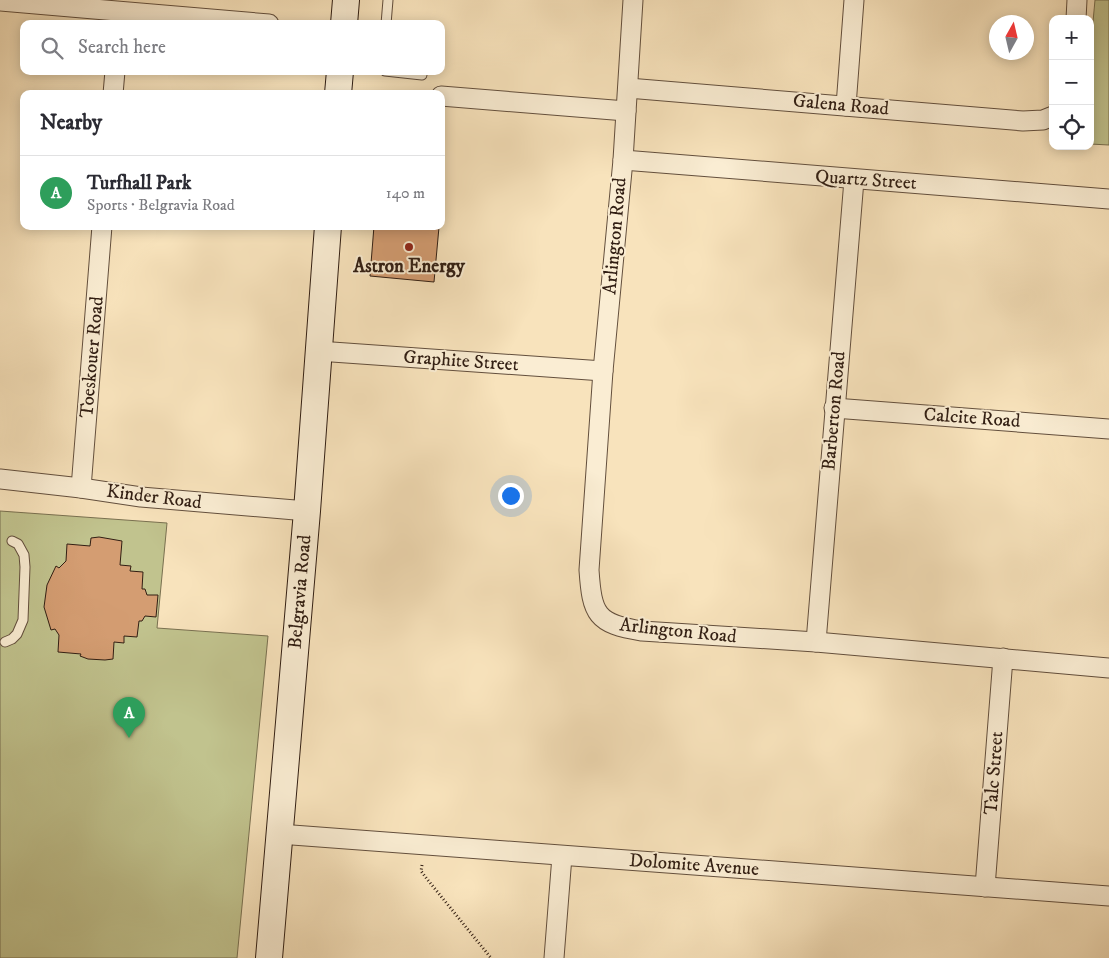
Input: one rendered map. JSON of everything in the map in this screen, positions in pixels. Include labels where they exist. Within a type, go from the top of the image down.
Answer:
[{"type":"street","points":[[344,20],[346,0]]},
{"type":"street","name":"Arlington Road","points":[[633,0],[623,160],[603,371],[589,570],[594,608],[609,623],[620,628],[642,631],[816,642],[1109,668]]},
{"type":"street","points":[[846,106],[854,0]]},
{"type":"street","points":[[1076,15],[1077,0]]},
{"type":"street","points":[[0,1],[219,20]]},
{"type":"street","points":[[113,90],[115,75]]},
{"type":"street","points":[[338,90],[340,75]]},
{"type":"street","name":"Galena Road","points":[[628,88],[1023,120],[1043,120],[1049,118]]},
{"type":"street","points":[[445,96],[626,111]]},
{"type":"street","name":"Quartz Street","points":[[623,160],[1109,199]]},
{"type":"street","name":"Barberton Road","points":[[816,642],[854,180]]},
{"type":"street","name":"Toeskouer Road","points":[[81,488],[102,230]]},
{"type":"street","name":"Belgravia Road","points":[[269,958],[307,511],[328,230]]},
{"type":"street","name":"Graphite Street","points":[[318,351],[603,371]]},
{"type":"street","name":"Calcite Road","points":[[834,408],[1109,429]]},
{"type":"street","name":"Kinder Road","points":[[0,479],[140,497],[307,511]]},
{"type":"street","name":"Talc Street","points":[[985,887],[1003,658]]},
{"type":"street","name":"Dolomite Avenue","points":[[279,834],[1109,896]]},
{"type":"street","points":[[554,958],[562,856]]},
{"type":"lane","points":[[386,20],[388,0]]},
{"type":"lane","points":[[5,642],[12,639],[21,628],[24,606],[24,555],[18,544],[12,541]]},
{"type":"path","points":[[422,859],[421,871],[491,958]]},
{"type":"green space","points":[[1095,0],[1109,0],[1109,145],[1094,144]]},
{"type":"green space","points":[[0,511],[167,523],[157,628],[268,636],[237,958],[0,958]]},
{"type":"building","points":[[374,230],[439,230],[434,282],[370,276]]},
{"type":"building","points":[[99,537],[122,541],[120,565],[131,566],[130,571],[143,572],[142,589],[145,589],[147,595],[158,595],[156,617],[145,616],[142,621],[139,621],[137,637],[124,636],[124,643],[114,642],[113,659],[105,660],[88,659],[80,656],[81,654],[58,652],[59,635],[55,629],[51,630],[44,607],[47,585],[56,566],[59,568],[66,561],[67,544],[90,546],[91,538]]},
{"type":"place","name":"Astron Energy","points":[[409,247]]},
{"type":"place","name":"Turfhall Park","points":[[129,738]]}]
